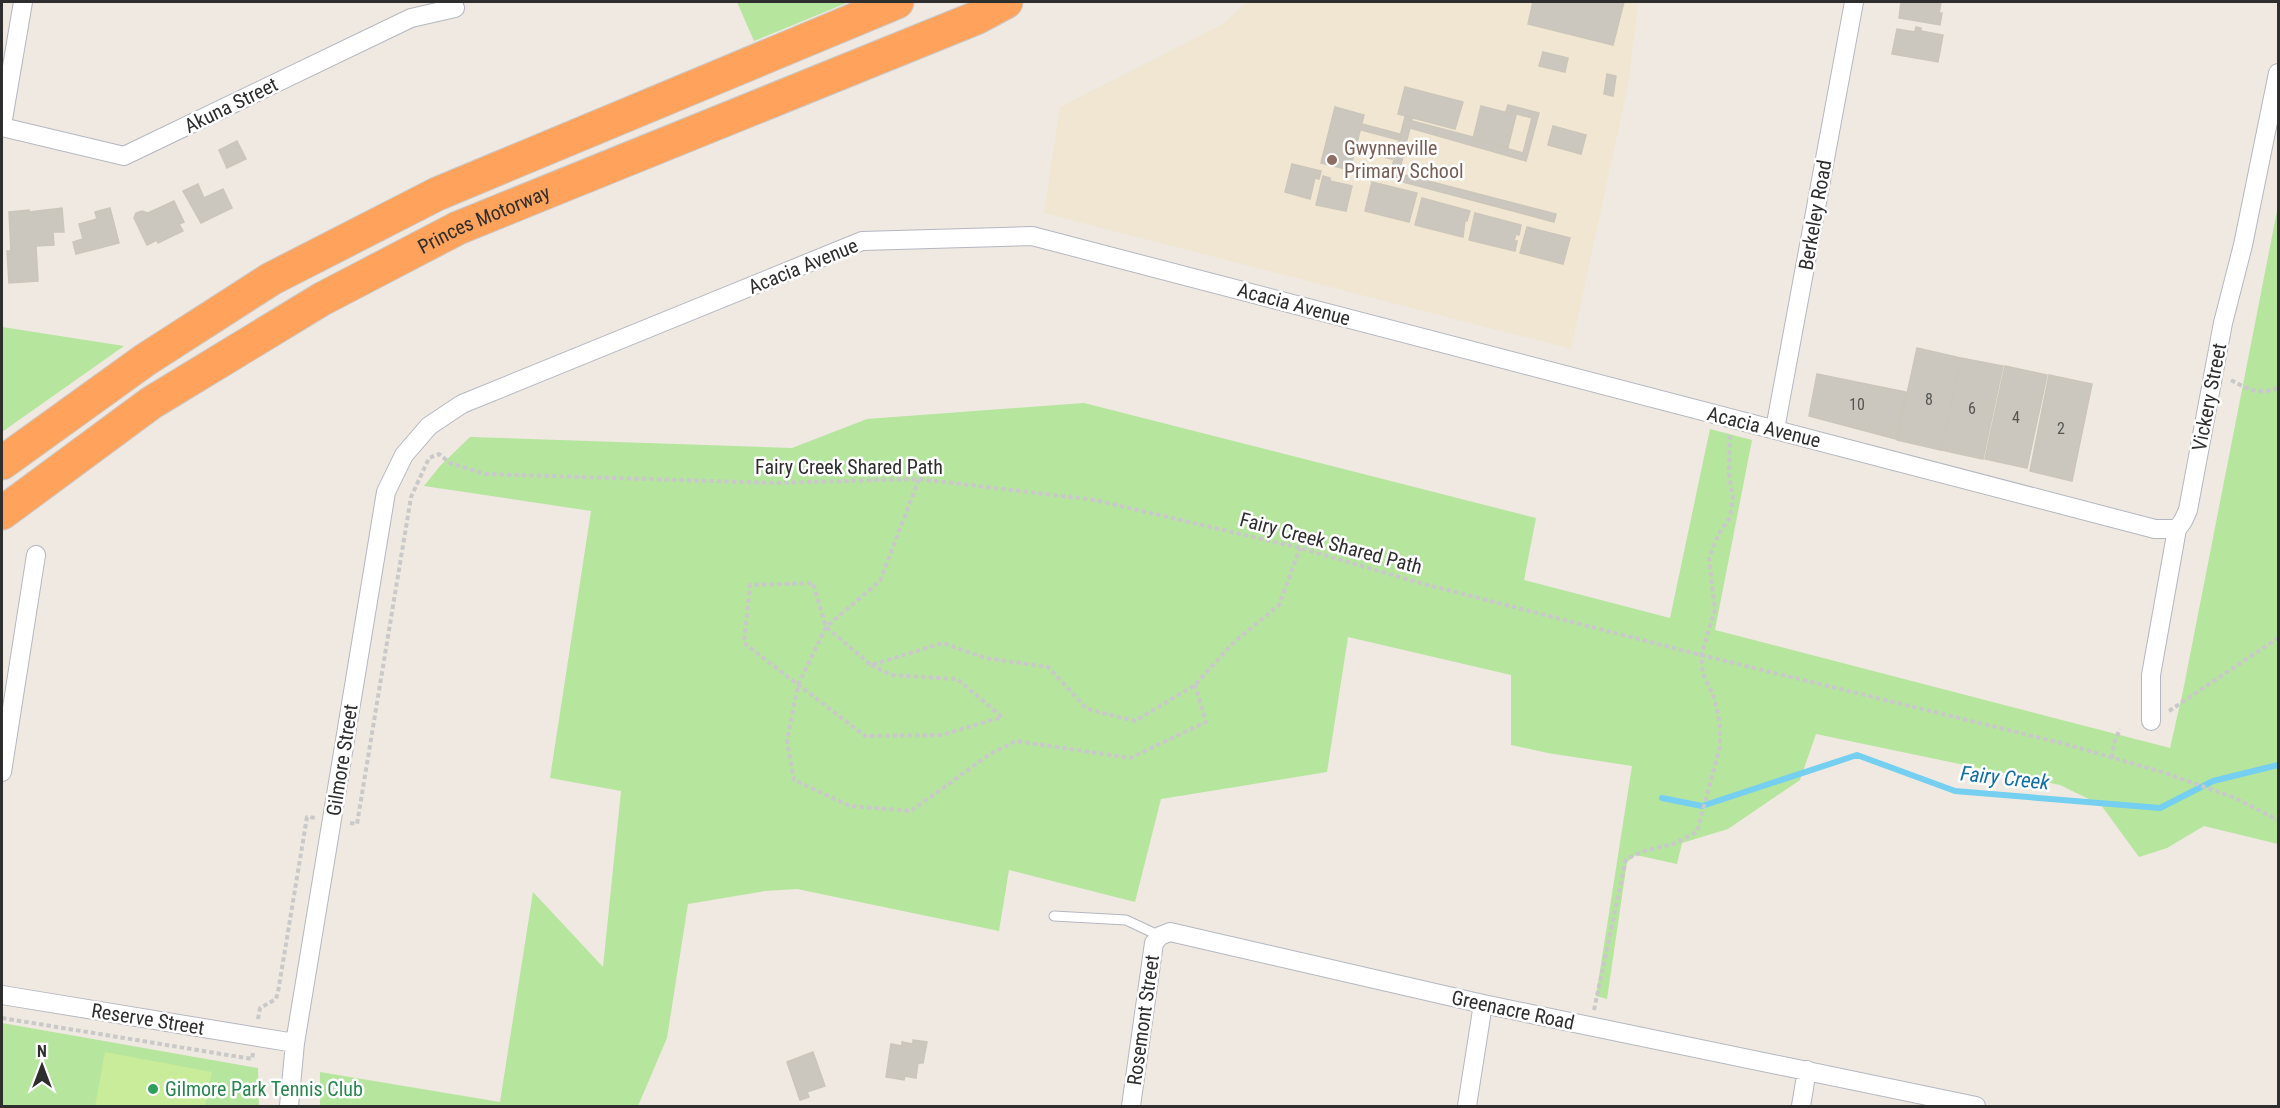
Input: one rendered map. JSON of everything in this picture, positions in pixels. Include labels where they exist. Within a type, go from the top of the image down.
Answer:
[{"type":"highway","name":"Princes Motorway","points":[[2,463],[145,360],[282,274],[437,194],[897,2]]},
{"type":"highway","name":"Princes Motorway","points":[[2,513],[151,403],[322,299],[458,228],[976,18],[1006,2]]},
{"type":"street","points":[[2,126],[23,2]]},
{"type":"street","name":"Berkeley Road","points":[[1775,429],[1854,2]]},
{"type":"street","name":"Akuna Street","points":[[2,126],[124,156],[411,18],[455,8]]},
{"type":"street","name":"Vickery Street","points":[[2151,722],[2151,675],[2177,529],[2188,510],[2223,323],[2243,245],[2278,73]]},
{"type":"street","name":"Acacia Avenue","points":[[429,426],[462,404],[862,241],[1032,236],[2156,529],[2177,529]]},
{"type":"street","name":"Gilmore Street","points":[[289,1107],[295,1043],[386,492],[404,455],[429,426]]},
{"type":"street","points":[[2,772],[36,555]]},
{"type":"street","name":"Greenacre Road","points":[[1160,936],[1170,932],[1483,1004],[1976,1107]]},
{"type":"street","name":"Rosemont Street","points":[[1131,1107],[1154,943],[1160,936]]},
{"type":"street","name":"Reserve Street","points":[[2,995],[295,1043]]},
{"type":"street","points":[[1467,1107],[1483,1004]]},
{"type":"street","points":[[1801,1107],[1807,1070]]},
{"type":"lane","name":"Greenacre Road","points":[[1054,916],[1126,920],[1160,936]]},
{"type":"path","points":[[2214,370],[2249,389],[2264,393],[2278,388]]},
{"type":"path","points":[[1591,1026],[1626,859],[1644,850],[1673,844],[1697,832],[1719,747],[1719,724],[1714,697],[1703,674],[1701,655],[1715,610],[1709,558],[1718,535],[1730,517],[1733,498],[1729,474],[1729,440]]},
{"type":"path","name":"Fairy Creek Shared Path","points":[[357,824],[411,497],[420,473],[429,458],[439,454],[450,463],[485,474],[775,483],[919,479],[1095,500],[1300,548],[1420,583],[1701,655],[2065,744],[2162,772],[2233,797],[2278,820]]},
{"type":"path","points":[[919,479],[880,580],[826,627],[798,685],[787,741],[794,780],[850,806],[911,812],[990,754],[1016,741],[1130,758],[1206,723],[1195,685]]},
{"type":"path","points":[[871,665],[943,643],[985,658],[1048,667],[1087,709],[1135,721],[1195,685],[1233,643],[1279,605],[1300,548]]},
{"type":"path","points":[[813,583],[826,627],[871,665],[891,675],[957,680],[1002,717],[942,735],[865,736],[744,643],[750,585],[813,583]]},
{"type":"path","points":[[2151,722],[2219,680],[2278,638]]},
{"type":"path","points":[[2112,758],[2120,729]]},
{"type":"path","points":[[260,1008],[276,999],[278,992],[307,817]]},
{"type":"path","points":[[2,1018],[252,1059]]},
{"type":"shaded area","name":"Gwynneville Primary School","points":[[1247,2],[1638,2],[1629,80],[1571,349],[1044,213],[1060,107],[1223,24]]},
{"type":"green space","points":[[737,2],[849,2],[754,41]]},
{"type":"green space","points":[[2278,206],[2278,844],[2204,826],[2167,848],[2139,857],[2101,805],[2060,785],[1816,734],[1800,780],[1728,829],[1682,843],[1677,864],[1636,855],[1627,862],[1607,999],[1596,996],[1632,766],[1511,745],[1511,675],[1348,637],[1327,772],[1161,799],[1135,902],[1009,870],[999,931],[797,889],[765,891],[688,904],[667,1038],[638,1106],[320,1106],[320,1072],[500,1102],[533,892],[603,967],[621,791],[550,778],[591,511],[424,486],[440,466],[470,437],[792,448],[867,419],[1084,403],[1536,518],[1524,580],[1670,618],[1710,429],[1752,440],[1715,630],[2170,748]]},
{"type":"green space","points":[[2,327],[124,346],[2,432]]},
{"type":"green space","points":[[2,1023],[258,1068],[259,1106],[2,1106]]},
{"type":"green space","name":"Gilmore Park Tennis Club","points":[[105,1052],[212,1072],[205,1106],[95,1106]]},
{"type":"building","points":[[1533,2],[1624,2],[1613,45],[1528,24]]},
{"type":"building","points":[[1901,2],[1941,2],[1940,25],[1899,18]]},
{"type":"building","points":[[1916,27],[1921,28],[1921,31],[1943,35],[1938,62],[1892,54],[1897,29],[1915,32]]},
{"type":"building","points":[[1543,52],[1568,58],[1565,72],[1539,66]]},
{"type":"building","points":[[1607,74],[1616,76],[1613,96],[1604,94]]},
{"type":"building","points":[[1405,87],[1463,102],[1455,129],[1398,114]]},
{"type":"building","points":[[1508,105],[1539,113],[1526,161],[1410,128],[1412,121],[1523,153],[1532,118],[1506,111]]},
{"type":"building","points":[[1481,106],[1516,115],[1508,147],[1473,139]]},
{"type":"building","points":[[1335,107],[1364,115],[1350,170],[1321,163]]},
{"type":"building","points":[[1405,117],[1412,119],[1399,173],[1391,171]]},
{"type":"building","points":[[1362,124],[1400,134],[1399,140],[1361,130]]},
{"type":"building","points":[[1553,126],[1586,135],[1581,154],[1548,145]]},
{"type":"building","points":[[237,141],[246,159],[227,168],[219,150]]},
{"type":"building","points":[[1381,146],[1395,150],[1392,159],[1379,156]]},
{"type":"building","points":[[1292,164],[1321,171],[1319,179],[1315,178],[1310,199],[1285,192]]},
{"type":"building","points":[[1370,166],[1556,214],[1554,222],[1369,173]]},
{"type":"building","points":[[1323,176],[1330,178],[1330,181],[1352,186],[1346,211],[1316,205]]},
{"type":"building","points":[[1372,182],[1417,193],[1409,222],[1365,211]]},
{"type":"building","points":[[198,184],[204,198],[223,189],[232,208],[201,223],[183,191]]},
{"type":"building","points":[[1422,198],[1470,211],[1467,221],[1465,220],[1463,237],[1415,225]]},
{"type":"building","points":[[174,201],[184,222],[179,224],[183,231],[158,243],[157,240],[147,245],[134,218],[136,213],[142,211],[148,213]]},
{"type":"building","points":[[62,208],[64,232],[53,232],[54,245],[36,246],[38,281],[9,283],[7,251],[11,251],[9,212]]},
{"type":"building","points":[[110,208],[119,243],[76,254],[73,242],[83,239],[79,224],[97,219],[95,212]]},
{"type":"building","points":[[1475,213],[1521,225],[1519,235],[1516,234],[1514,241],[1517,241],[1515,251],[1469,240]]},
{"type":"building","points":[[1527,227],[1570,238],[1563,264],[1520,253]]},
{"type":"building","points":[[1917,348],[1961,358],[1941,450],[1897,440]]},
{"type":"building","points":[[1961,358],[2003,366],[1983,459],[1941,450]]},
{"type":"building","points":[[2005,366],[2047,375],[2027,468],[1985,459]]},
{"type":"building","points":[[1817,374],[1906,392],[1896,439],[1809,416]]},
{"type":"building","points":[[2049,375],[2092,384],[2072,481],[2030,471]]},
{"type":"building","points":[[913,1040],[927,1042],[923,1063],[918,1063],[916,1078],[905,1076],[904,1080],[886,1077],[891,1044],[902,1046],[902,1042],[913,1044]]},
{"type":"building","points":[[813,1052],[825,1086],[807,1092],[809,1097],[800,1100],[787,1062]]},
{"type":"waterway","name":"Fairy Creek","points":[[1662,798],[1702,806],[1857,755],[1955,791],[2160,808],[2213,781],[2278,765]]},
{"type":"place","name":"Gwynneville Primary School","points":[[1332,160]]},
{"type":"place","name":"Gilmore Park Tennis Club","points":[[153,1089]]}]
